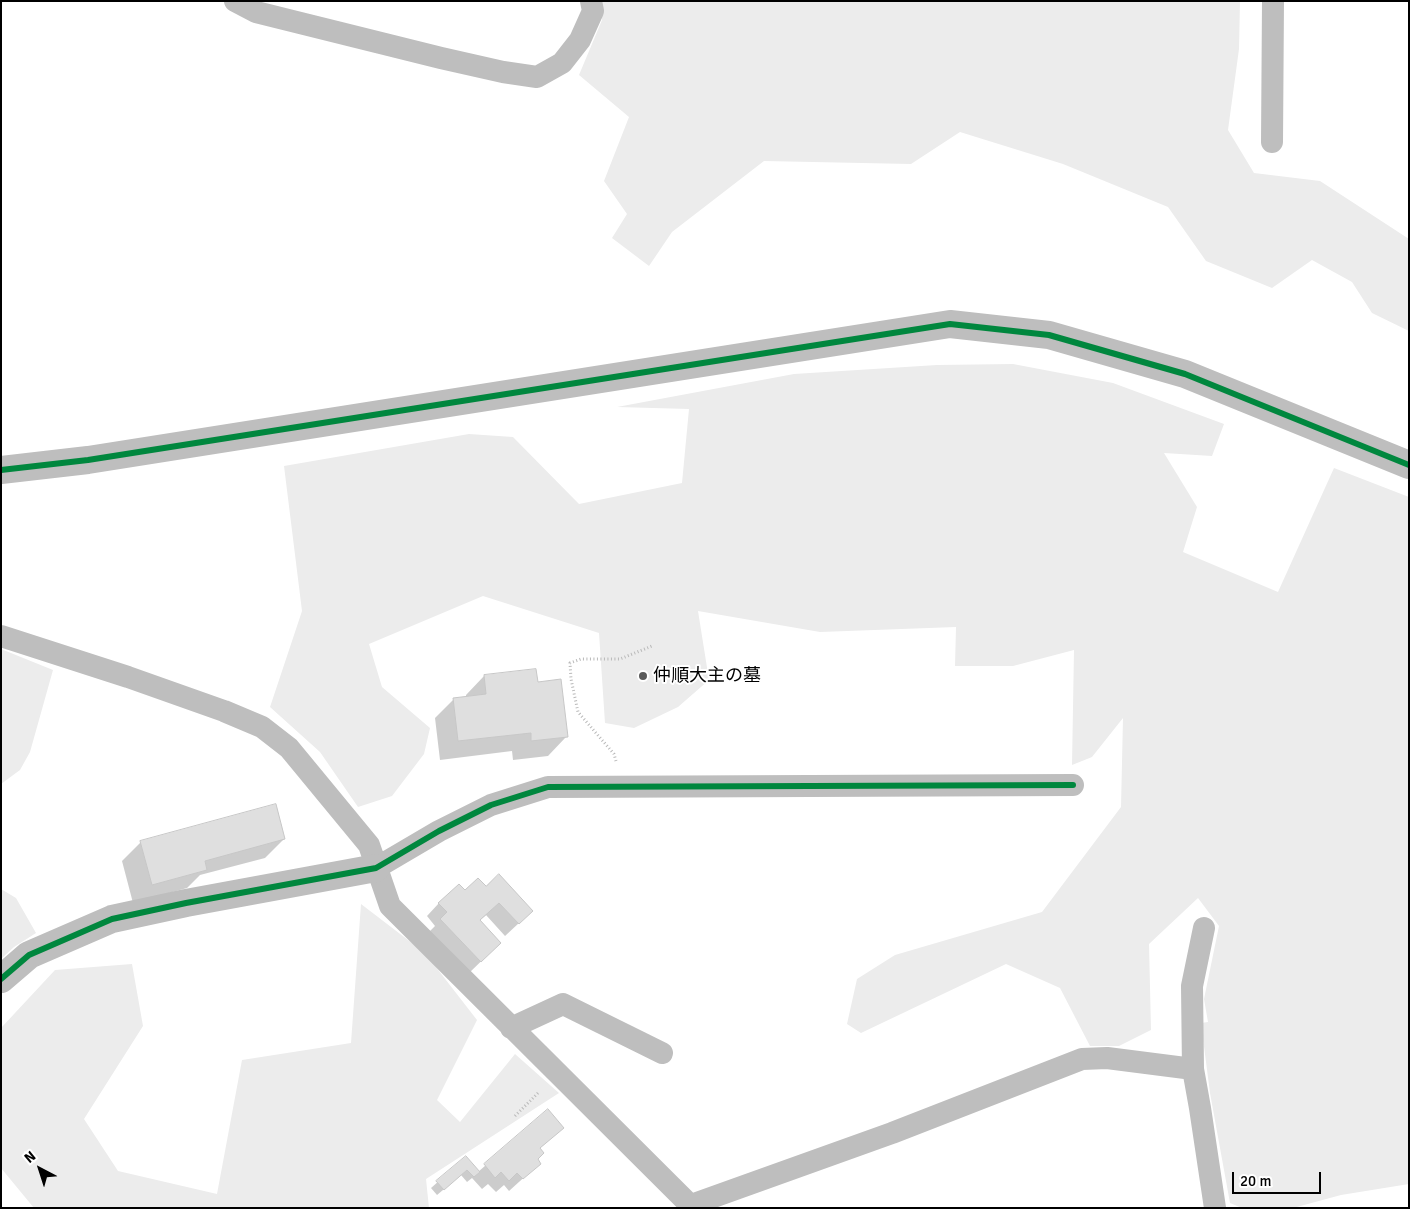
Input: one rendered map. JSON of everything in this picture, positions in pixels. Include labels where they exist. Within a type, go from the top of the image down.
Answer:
[{"type":"street","points":[[235,1],[256,12],[441,58],[503,72],[537,77],[562,63],[580,40],[593,11],[590,1]]},
{"type":"street","points":[[1272,142],[1271,59],[1273,1]]},
{"type":"street","points":[[1,470],[88,460],[950,324],[1048,335],[1185,374],[1409,465]]},
{"type":"street","points":[[1,636],[137,680],[224,711],[262,727],[289,748],[369,845],[390,906],[692,1206],[892,1134],[1082,1059],[1107,1058],[1193,1070]]},
{"type":"street","points":[[1,979],[29,954],[112,920],[186,903],[376,868],[439,831],[491,805],[548,787],[1073,785]]},
{"type":"street","points":[[1204,928],[1192,986],[1193,1070],[1215,1208]]},
{"type":"street","points":[[511,1028],[563,1004],[662,1053]]},
{"type":"path","points":[[620,786],[614,754],[578,712],[571,679],[570,663],[581,658],[620,659],[652,646]]},
{"type":"path","points":[[515,1116],[558,1074]]},
{"type":"shaded area","points":[[598,1],[1240,1],[1239,49],[1228,130],[1254,173],[1320,181],[1409,239],[1409,331],[1372,313],[1352,282],[1312,260],[1272,288],[1206,261],[1168,207],[1063,164],[960,132],[911,164],[764,161],[672,232],[649,266],[612,238],[627,214],[604,181],[629,117],[579,75],[602,20]]},
{"type":"shaded area","points":[[1013,364],[1113,383],[1224,424],[1212,456],[1164,453],[1197,507],[1183,552],[1278,592],[1334,468],[1409,497],[1409,1184],[1341,1195],[1293,1208],[1242,1208],[1230,1203],[1210,1093],[1201,1023],[1208,1022],[1204,999],[1219,926],[1198,898],[1149,944],[1151,1030],[1119,1046],[1090,1046],[1060,988],[1006,964],[861,1033],[847,1024],[857,979],[895,955],[1042,912],[1121,807],[1123,718],[1092,757],[1072,765],[1074,650],[1013,666],[955,666],[956,627],[820,632],[698,611],[709,680],[678,707],[634,728],[605,723],[599,633],[483,596],[369,644],[382,687],[430,728],[424,754],[392,796],[358,807],[320,752],[270,707],[302,611],[284,466],[469,434],[513,437],[579,504],[682,483],[689,409],[617,407],[794,374],[937,365]]},
{"type":"shaded area","points":[[1,649],[53,670],[30,752],[20,770],[1,784]]},
{"type":"shaded area","points":[[1,889],[16,898],[36,933],[14,947],[1,959]]},
{"type":"shaded area","points":[[361,904],[425,953],[477,1020],[437,1100],[460,1122],[515,1054],[559,1093],[426,1179],[429,1208],[34,1208],[1,1168],[1,1028],[55,970],[132,964],[143,1026],[84,1119],[118,1171],[217,1194],[242,1060],[351,1043]]},
{"type":"building","points":[[536,669],[538,682],[561,679],[568,737],[531,741],[531,733],[458,741],[453,698],[486,694],[484,675]]},
{"type":"building","points":[[276,804],[285,839],[205,861],[207,870],[152,885],[140,841]]},
{"type":"building","points":[[499,874],[533,911],[519,924],[499,903],[480,920],[501,943],[481,962],[440,919],[447,912],[438,903],[459,884],[465,890],[478,878],[486,886]]},
{"type":"building","points":[[548,1109],[564,1128],[540,1148],[544,1153],[538,1159],[541,1164],[523,1179],[517,1173],[509,1181],[501,1172],[495,1178],[484,1164]]},
{"type":"building","points":[[466,1156],[480,1172],[474,1177],[467,1170],[444,1190],[436,1181]]},
{"type":"cycle path","points":[[1,470],[88,460],[950,324],[1049,335],[1185,374],[1409,465]]},
{"type":"cycle path","points":[[1,979],[29,955],[112,919],[186,903],[376,868],[439,831],[491,805],[548,787],[1073,785]]},
{"type":"place","name":"仲順大主の墓","points":[[643,676]]}]
